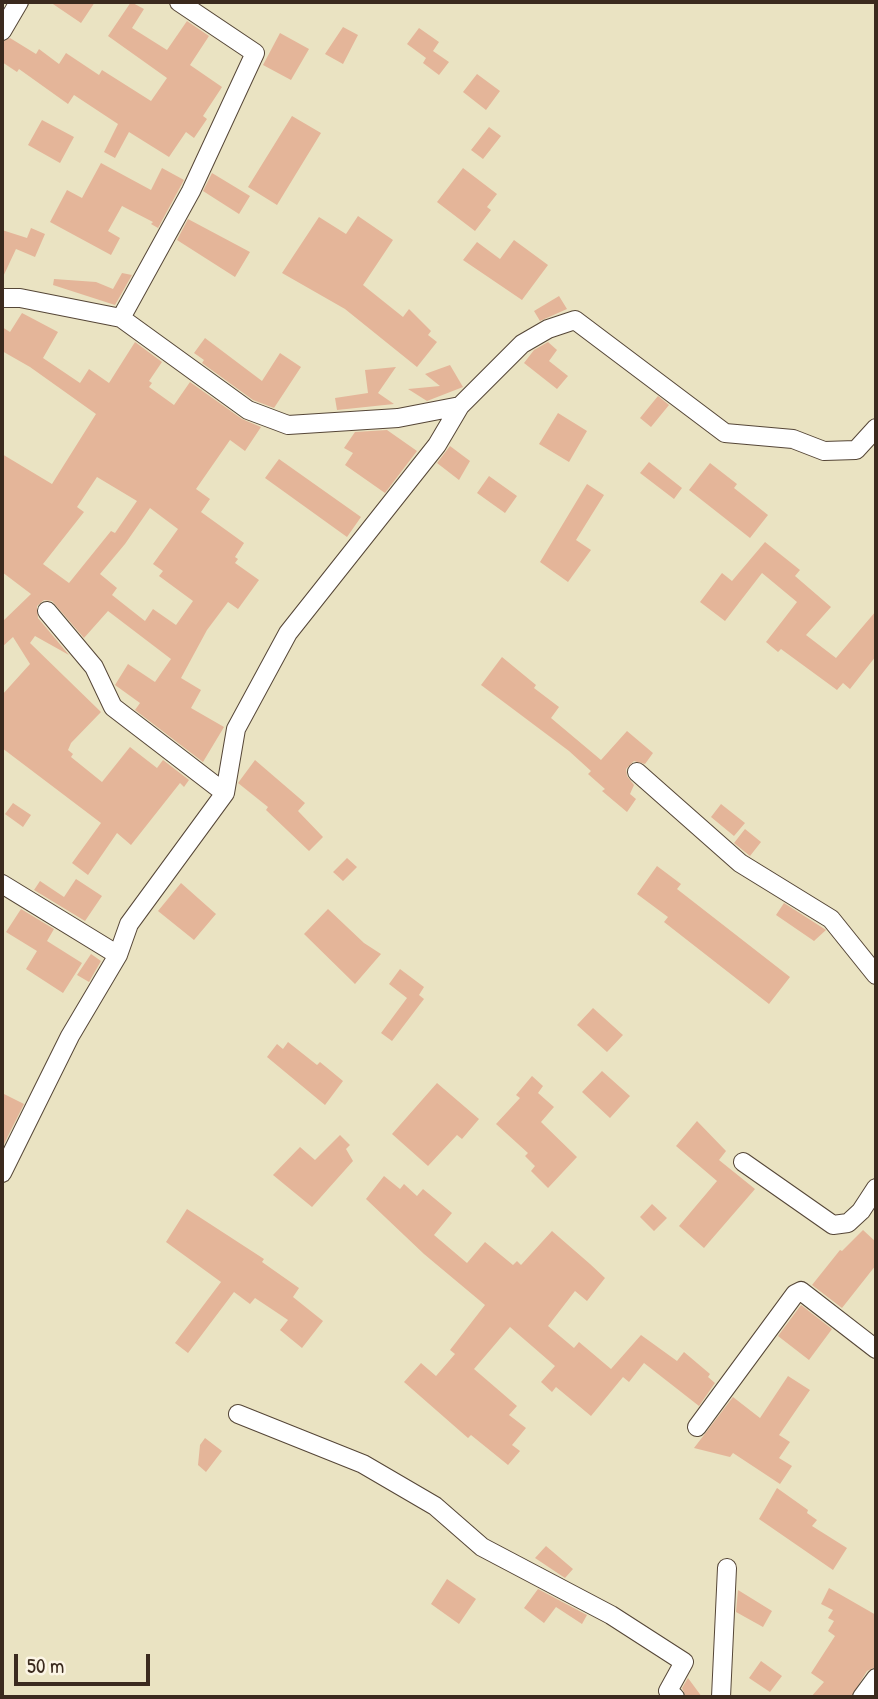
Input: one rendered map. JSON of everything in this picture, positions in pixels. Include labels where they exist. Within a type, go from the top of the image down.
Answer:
[{"type":"street","points":[[121,318],[191,191],[255,53],[179,2]]},
{"type":"street","points":[[2,31],[16,3]]},
{"type":"street","points":[[2,298],[20,298],[121,318],[248,410],[288,425],[398,418],[460,406]]},
{"type":"street","points":[[2,1173],[70,1036],[118,955],[129,924],[225,793],[236,729],[288,633],[437,445],[460,406],[522,344],[548,328],[575,320],[725,433],[793,439],[824,451],[835,451],[856,450],[876,428]]},
{"type":"street","points":[[47,611],[94,667],[113,707],[225,793]]},
{"type":"street","points":[[637,772],[740,863],[831,919],[876,975]]},
{"type":"street","points":[[2,884],[118,955]]},
{"type":"street","points":[[743,1162],[833,1225],[848,1223],[861,1211],[876,1188]]},
{"type":"street","points":[[697,1427],[795,1294],[801,1291],[876,1349]]},
{"type":"street","points":[[238,1414],[363,1464],[435,1506],[482,1547],[611,1615],[684,1662],[668,1690],[675,1697]]},
{"type":"street","points":[[721,1697],[727,1568]]},
{"type":"street","points":[[862,1697],[876,1678]]},
{"type":"building","points":[[50,2],[95,2],[81,23]]},
{"type":"building","points":[[131,2],[144,9],[132,28],[167,50],[187,21],[209,36],[190,65],[222,87],[203,116],[207,119],[194,138],[186,132],[169,157],[129,132],[115,158],[104,152],[118,124],[74,95],[68,104],[19,69],[17,72],[2,62],[2,42],[10,38],[36,54],[39,49],[59,64],[66,53],[99,75],[102,70],[151,101],[167,78],[108,36]]},
{"type":"building","points":[[343,27],[358,35],[343,64],[325,54]]},
{"type":"building","points":[[419,28],[439,42],[433,51],[449,62],[439,75],[423,63],[426,58],[407,44]]},
{"type":"building","points":[[280,33],[309,49],[291,80],[263,65]]},
{"type":"building","points":[[477,74],[500,91],[486,110],[463,92]]},
{"type":"building","points":[[292,116],[321,133],[277,205],[248,187]]},
{"type":"building","points":[[42,120],[74,137],[60,163],[28,145]]},
{"type":"building","points":[[489,127],[501,136],[483,159],[471,150]]},
{"type":"building","points":[[101,163],[151,190],[162,168],[184,180],[158,228],[151,224],[153,222],[122,206],[108,231],[120,238],[111,255],[50,222],[67,190],[82,198]]},
{"type":"building","points":[[463,168],[497,194],[487,207],[491,210],[475,231],[437,202]]},
{"type":"building","points":[[212,173],[250,196],[239,214],[203,191]]},
{"type":"building","points":[[358,216],[393,240],[363,285],[403,317],[409,309],[431,331],[428,335],[437,342],[417,367],[345,309],[282,273],[319,217],[346,234]]},
{"type":"building","points":[[188,219],[250,252],[235,277],[177,240]]},
{"type":"building","points":[[31,228],[45,234],[35,257],[16,249],[2,279],[2,230],[27,238]]},
{"type":"building","points":[[514,240],[548,265],[522,300],[463,260],[477,242],[500,259]]},
{"type":"building","points":[[122,273],[132,275],[115,305],[53,285],[54,279],[96,282],[113,289]]},
{"type":"building","points":[[559,296],[567,309],[540,321],[534,311]]},
{"type":"building","points":[[22,313],[58,332],[43,358],[80,383],[89,369],[109,383],[135,342],[162,362],[149,381],[152,383],[149,387],[174,405],[190,382],[242,419],[261,427],[245,451],[230,440],[196,489],[210,499],[201,512],[244,543],[235,557],[238,559],[235,563],[259,580],[238,609],[228,602],[207,630],[181,678],[201,690],[191,708],[224,727],[203,762],[135,710],[140,703],[115,685],[128,664],[155,682],[171,659],[108,611],[84,638],[52,601],[44,600],[37,606],[38,618],[69,655],[35,636],[30,643],[101,712],[71,743],[68,750],[73,754],[71,757],[102,782],[130,747],[157,768],[163,760],[189,780],[184,787],[180,783],[131,845],[117,833],[88,875],[72,863],[101,823],[2,748],[2,695],[30,664],[13,637],[2,647],[2,622],[31,594],[2,572],[2,454],[52,484],[96,414],[30,367],[2,351],[2,327],[10,332]],"holes":[[[97,477],[137,501],[115,533],[111,531],[69,583],[43,564],[84,512],[77,507]],[[150,508],[178,529],[153,564],[163,571],[159,576],[193,601],[176,625],[153,609],[145,621],[112,595],[117,588],[100,574]]]},
{"type":"building","points":[[205,338],[262,381],[280,353],[301,367],[274,408],[253,400],[202,363],[204,360],[194,353]]},
{"type":"building","points":[[548,342],[557,350],[549,361],[568,376],[557,389],[524,363],[534,350]]},
{"type":"building","points":[[450,365],[463,387],[427,401],[408,389],[440,386],[425,374]]},
{"type":"building","points":[[396,367],[378,393],[394,404],[337,410],[335,398],[368,393],[365,370]]},
{"type":"building","points":[[658,396],[669,405],[651,427],[640,418]]},
{"type":"building","points":[[558,413],[587,431],[569,462],[539,444]]},
{"type":"building","points":[[387,430],[417,451],[385,493],[345,465],[353,453],[344,448],[355,432]]},
{"type":"building","points":[[450,446],[470,461],[459,480],[437,463]]},
{"type":"building","points":[[279,459],[361,517],[347,537],[265,478]]},
{"type":"building","points":[[649,462],[682,488],[674,499],[640,473]]},
{"type":"building","points":[[710,463],[737,484],[734,488],[768,515],[750,538],[689,490]]},
{"type":"building","points":[[489,476],[517,496],[505,513],[477,493]]},
{"type":"building","points":[[587,484],[604,495],[576,540],[591,550],[568,582],[540,562]]},
{"type":"building","points":[[765,542],[800,570],[795,576],[831,607],[806,635],[836,658],[876,611],[876,656],[850,689],[843,683],[837,690],[781,649],[778,652],[766,642],[797,602],[762,573],[725,621],[700,602],[722,573],[732,581]]},
{"type":"building","points":[[502,657],[536,685],[534,688],[559,707],[551,718],[601,760],[627,731],[653,753],[645,764],[634,761],[626,769],[627,776],[634,785],[630,794],[636,799],[627,812],[602,791],[605,789],[588,774],[591,771],[569,751],[481,685]]},
{"type":"building","points":[[255,760],[305,803],[298,811],[323,837],[309,851],[266,810],[268,807],[238,783]]},
{"type":"building","points":[[13,803],[31,815],[23,827],[5,814]]},
{"type":"building","points":[[721,804],[745,823],[734,836],[711,817]]},
{"type":"building","points":[[745,829],[761,842],[750,856],[734,843]]},
{"type":"building","points":[[347,858],[357,867],[343,881],[333,872]]},
{"type":"building","points":[[657,866],[681,884],[677,889],[790,977],[769,1004],[664,922],[668,917],[637,894]]},
{"type":"building","points":[[76,879],[102,896],[85,921],[34,890],[40,881],[64,897]]},
{"type":"building","points":[[181,883],[216,914],[194,940],[158,911]]},
{"type":"building","points":[[784,903],[826,930],[814,941],[776,915]]},
{"type":"building","points":[[21,909],[54,929],[47,941],[82,963],[63,993],[26,969],[37,951],[6,932]]},
{"type":"building","points":[[328,909],[364,943],[381,954],[355,984],[304,934]]},
{"type":"building","points":[[91,954],[101,961],[89,982],[77,975]]},
{"type":"building","points":[[400,969],[424,987],[419,995],[424,999],[392,1041],[381,1033],[407,998],[389,984]]},
{"type":"building","points":[[593,1008],[623,1035],[607,1052],[577,1025]]},
{"type":"building","points":[[288,1042],[317,1065],[320,1062],[343,1081],[325,1105],[267,1057],[277,1044],[283,1049]]},
{"type":"building","points":[[602,1071],[630,1096],[610,1118],[582,1092]]},
{"type":"building","points":[[532,1076],[543,1086],[538,1093],[554,1107],[541,1122],[577,1157],[548,1188],[531,1171],[535,1166],[525,1156],[528,1153],[496,1124],[520,1098],[516,1095]]},
{"type":"building","points":[[437,1083],[479,1119],[462,1139],[457,1135],[428,1166],[392,1134]]},
{"type":"building","points":[[2,1093],[24,1104],[2,1148]]},
{"type":"building","points":[[697,1121],[726,1151],[719,1160],[755,1189],[704,1248],[679,1226],[717,1181],[676,1146]]},
{"type":"building","points":[[340,1135],[350,1145],[346,1149],[353,1161],[312,1207],[273,1175],[300,1147],[315,1160]]},
{"type":"building","points":[[384,1176],[400,1189],[404,1184],[417,1196],[423,1189],[452,1213],[434,1235],[467,1263],[485,1242],[513,1265],[517,1261],[521,1265],[552,1231],[590,1264],[605,1278],[587,1301],[575,1291],[548,1326],[574,1348],[579,1342],[611,1369],[641,1335],[677,1361],[684,1352],[710,1374],[708,1377],[715,1383],[699,1406],[644,1363],[629,1382],[623,1377],[591,1416],[556,1387],[552,1392],[541,1382],[555,1366],[510,1327],[474,1369],[517,1406],[509,1415],[526,1428],[512,1445],[520,1451],[508,1465],[471,1435],[468,1438],[404,1382],[421,1363],[436,1376],[455,1354],[450,1350],[485,1305],[424,1254],[366,1199]]},
{"type":"building","points":[[652,1204],[667,1218],[654,1231],[640,1217]]},
{"type":"building","points":[[187,1209],[264,1259],[262,1262],[299,1288],[293,1297],[323,1321],[302,1348],[280,1330],[288,1320],[255,1298],[250,1304],[234,1292],[188,1353],[175,1343],[221,1282],[166,1242]]},
{"type":"building","points":[[863,1230],[876,1242],[876,1265],[842,1308],[812,1285],[840,1250]]},
{"type":"building","points":[[801,1305],[832,1329],[809,1360],[778,1336]]},
{"type":"building","points":[[788,1376],[810,1390],[779,1435],[790,1442],[779,1458],[792,1466],[780,1484],[733,1453],[730,1457],[694,1448],[733,1397],[760,1418]]},
{"type":"building","points":[[205,1438],[222,1451],[206,1472],[198,1465],[200,1445]]},
{"type":"building","points":[[777,1488],[808,1510],[807,1513],[817,1520],[812,1526],[847,1548],[833,1570],[759,1519]]},
{"type":"building","points":[[546,1546],[573,1569],[565,1578],[535,1558]]},
{"type":"building","points":[[447,1579],[476,1599],[459,1624],[431,1604]]},
{"type":"building","points":[[829,1588],[876,1615],[876,1667],[867,1671],[851,1697],[811,1697],[824,1682],[811,1673],[835,1636],[828,1631],[834,1621],[828,1618],[833,1610],[821,1604]]},
{"type":"building","points":[[538,1589],[587,1615],[582,1624],[556,1607],[544,1623],[524,1608]]},
{"type":"building","points":[[738,1590],[772,1611],[763,1627],[736,1612]]},
{"type":"building","points":[[761,1661],[782,1676],[770,1692],[749,1678]]},
{"type":"building","points":[[688,1678],[702,1697],[686,1697],[682,1688]]}]
